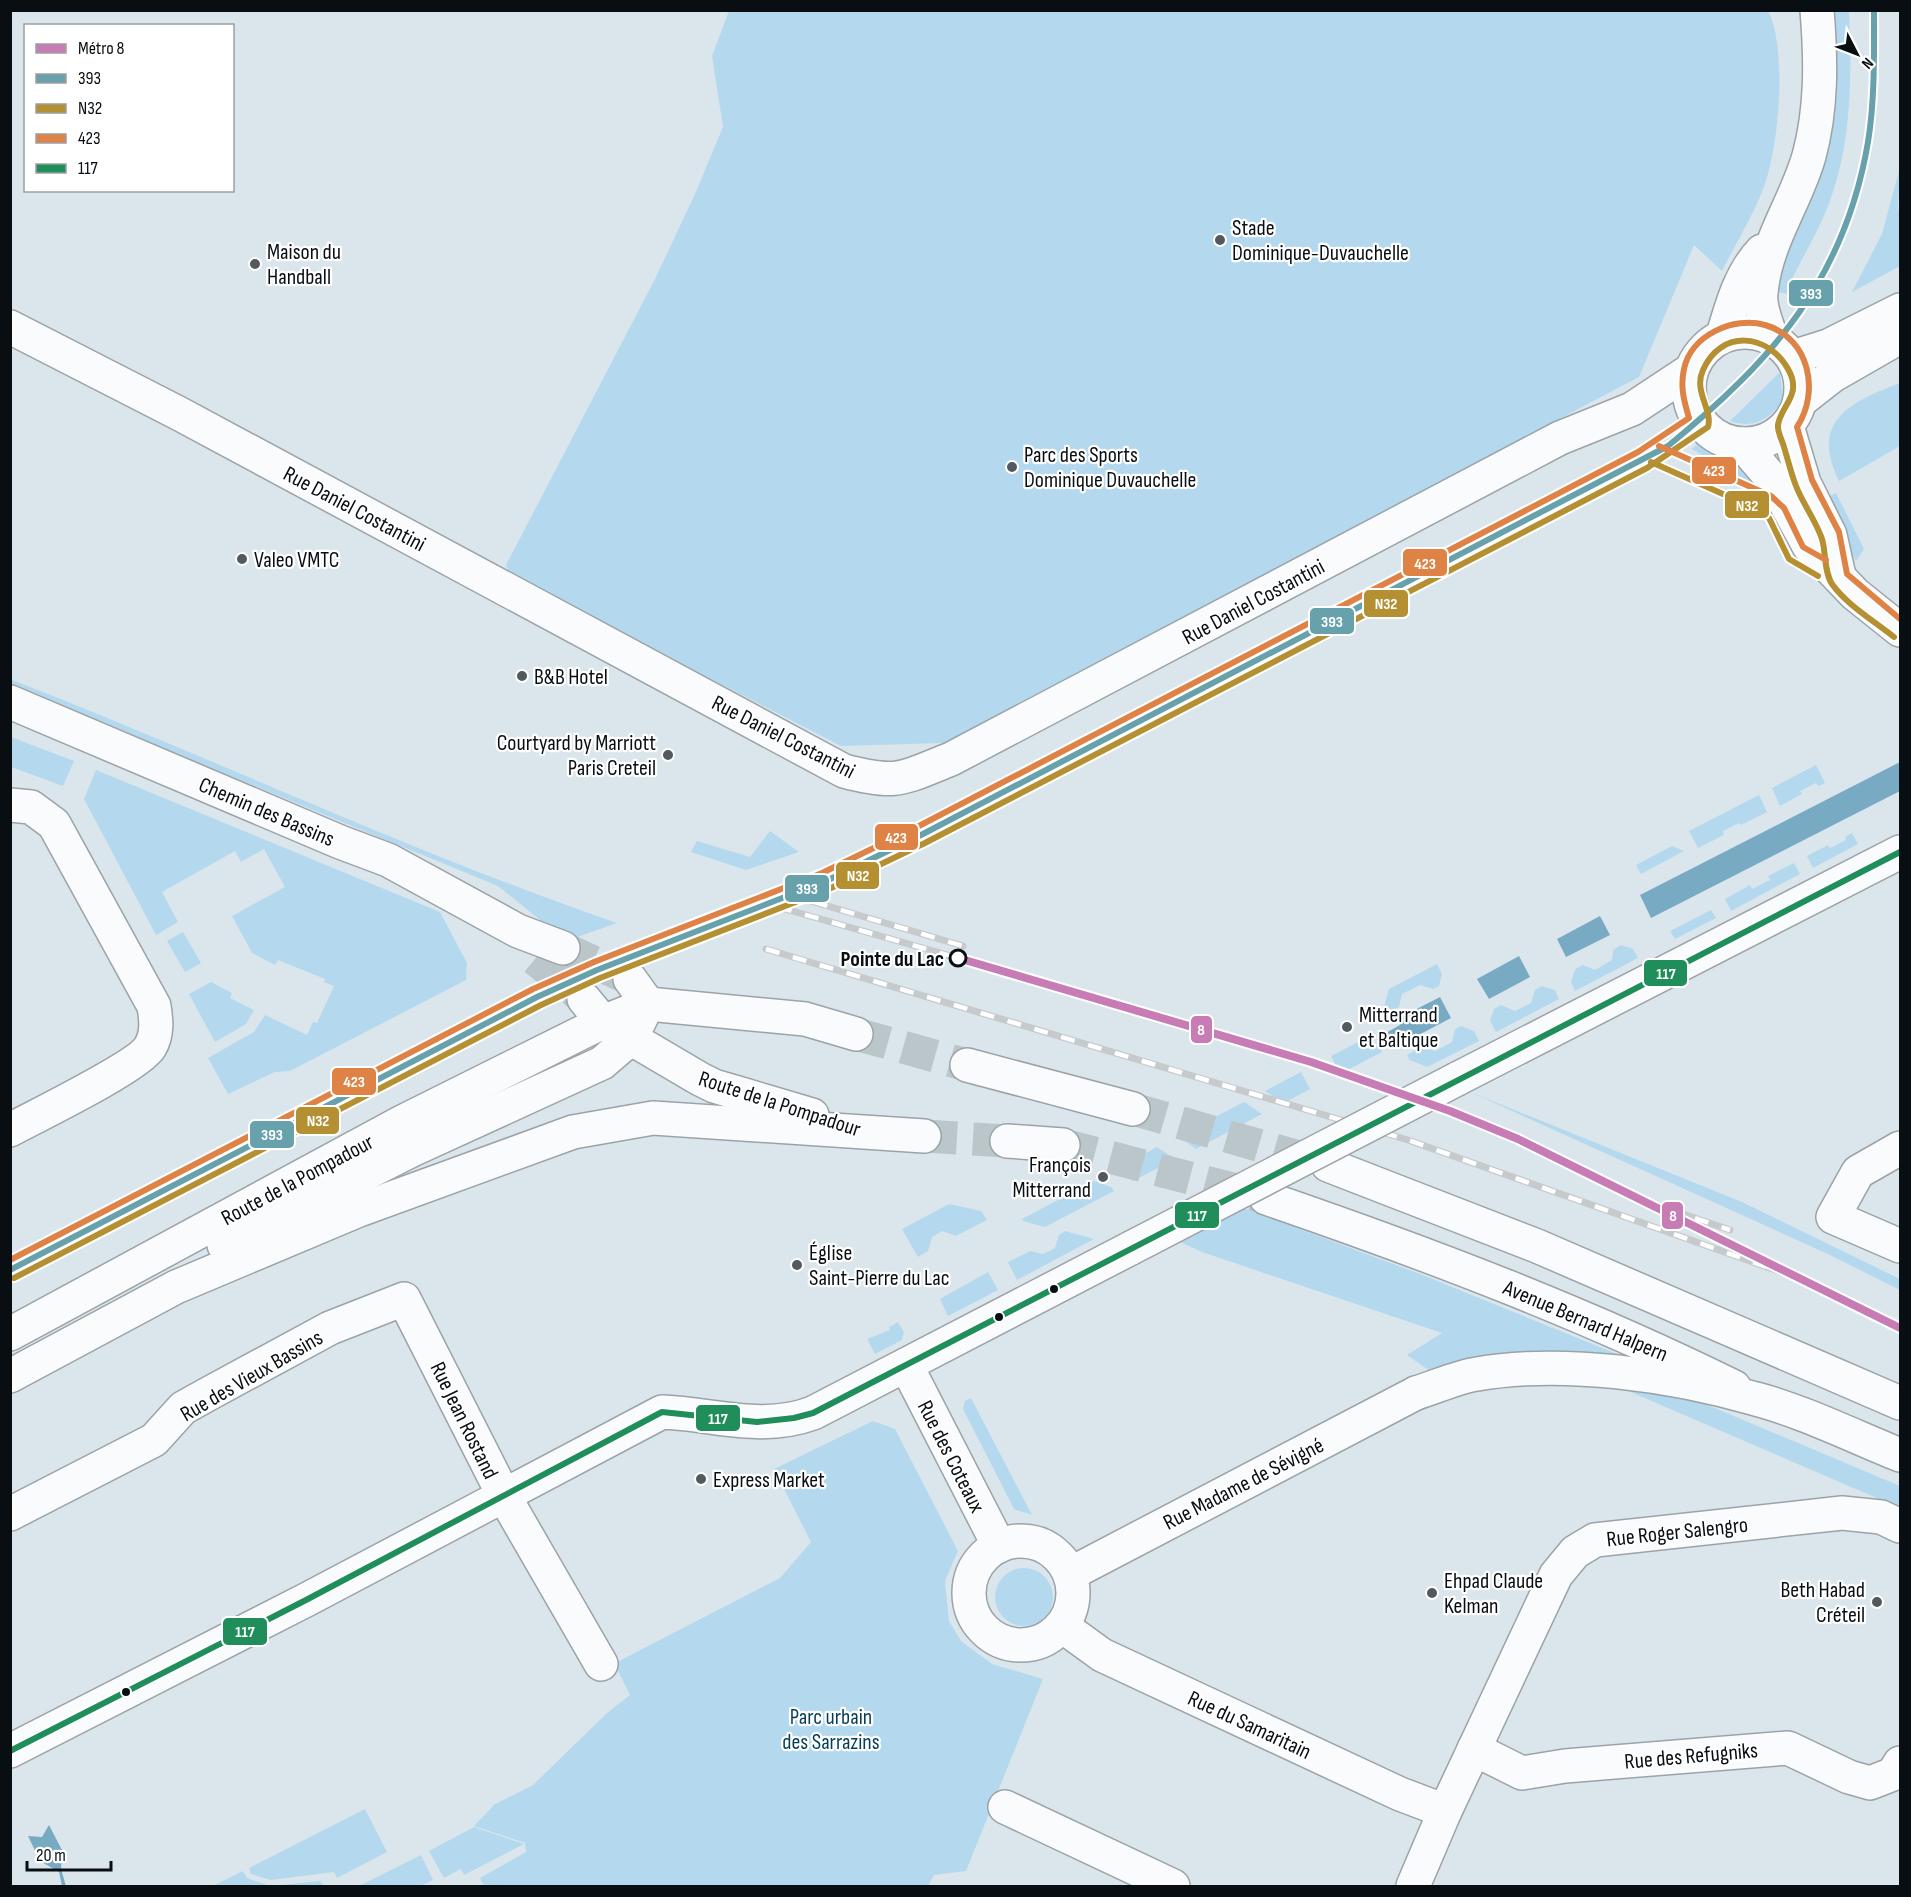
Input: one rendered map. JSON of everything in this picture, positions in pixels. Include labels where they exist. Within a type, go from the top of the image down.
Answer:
[{"type":"main road","points":[[1817,10],[1821,80],[1817,117],[1808,156],[1796,192],[1773,239],[1760,294],[1782,347],[1801,374],[1794,414],[1804,483],[1830,535],[1839,578]]},
{"type":"main road","points":[[1773,239],[1754,259],[1738,288],[1723,334],[1700,354],[1691,370],[1688,388],[1692,406],[1700,422],[1712,434],[1726,441],[1742,444],[1758,443],[1774,437],[1832,376],[1900,337]]},
{"type":"main road","points":[[1723,334],[1746,331],[1782,347],[1828,346],[1900,310]]},
{"type":"main road","name":"Rue Daniel Costantini","points":[[10,327],[180,414],[844,771],[878,780],[900,780],[951,759],[1560,438],[1632,409],[1691,370]]},
{"type":"main road","name":"Rue Daniel Costantini","points":[[1632,409],[1692,406]]},
{"type":"main road","points":[[1742,444],[1773,480],[1809,546],[1855,594],[1900,630]]},
{"type":"main road","name":"Chemin des Bassins","points":[[10,702],[340,842],[388,860],[518,931],[549,953]]},
{"type":"main road","points":[[10,805],[31,807],[54,824],[154,1006],[157,1024],[150,1047],[130,1064],[10,1130]]},
{"type":"main road","points":[[10,1751],[662,1412],[694,1413],[756,1423],[790,1421],[813,1413],[1900,852]]},
{"type":"main road","points":[[20,1370],[50,1334],[412,1150],[602,1063],[631,1038],[639,992]]},
{"type":"main road","points":[[594,1010],[639,992],[805,1019],[856,1034]]},
{"type":"main road","name":"Route de la Pompadour","points":[[10,1334],[402,1122],[594,1010],[631,1038],[714,1086],[871,1132]]},
{"type":"main road","points":[[968,1065],[1133,1110]]},
{"type":"main road","name":"Route de la Pompadour","points":[[20,1370],[176,1287],[358,1210],[573,1132],[653,1118],[871,1132]]},
{"type":"main road","points":[[871,1132],[924,1136]]},
{"type":"main road","points":[[1007,1142],[1064,1145]]},
{"type":"main road","points":[[1900,1148],[1858,1172],[1833,1217],[1900,1246]]},
{"type":"main road","points":[[1328,1165],[1537,1246],[1900,1403]]},
{"type":"main road","name":"Avenue Bernard Halpern","points":[[1266,1198],[1421,1251],[1554,1303],[1662,1352],[1757,1399],[1900,1455]]},
{"type":"main road","name":"Rue Jean Rostand","points":[[404,1299],[504,1496],[601,1664]]},
{"type":"main road","name":"Rue des Vieux Bassins","points":[[10,1514],[154,1440],[183,1408],[210,1393],[330,1328],[404,1299]]},
{"type":"main road","name":"Rue des Coteaux","points":[[906,1365],[999,1546]]},
{"type":"main road","name":"Rue Madame de Sévigné","points":[[1071,1574],[1416,1393],[1476,1374],[1541,1369],[1594,1370],[1646,1376],[1757,1399]]},
{"type":"main road","name":"Rue Roger Salengro","points":[[1413,1887],[1445,1811],[1556,1575],[1575,1552],[1595,1540],[1842,1513],[1881,1517],[1900,1526]]},
{"type":"main road","points":[[1024,1541],[1048,1548],[1061,1559],[1071,1574],[1074,1592],[1071,1610],[1062,1626],[1050,1638],[1034,1644],[1017,1646],[993,1637],[975,1619],[970,1603],[972,1578],[984,1556],[999,1546],[1024,1541]]},
{"type":"main road","name":"Rue du Samaritain","points":[[1062,1626],[1102,1655],[1400,1794],[1445,1811]]},
{"type":"main road","name":"Rue des Refugniks","points":[[1474,1749],[1522,1773],[1565,1766],[1788,1748],[1849,1777],[1870,1783],[1893,1774],[1900,1763]]},
{"type":"main road","points":[[1005,1807],[1173,1887]]},
{"type":"green space","name":"Parc des Sports Dominique Duvauchelle","points":[[1768,10],[1778,50],[1779,101],[1773,152],[1762,192],[1722,271],[1694,245],[1639,377],[943,743],[841,746],[511,576],[506,565],[654,281],[695,194],[723,127],[712,56],[729,11]]},
{"type":"green space","points":[[1828,11],[1849,11],[1850,85],[1846,134],[1836,183],[1820,225],[1791,281],[1799,287],[1792,295],[1770,290]]},
{"type":"green space","points":[[1900,167],[1898,209],[1900,210],[1900,266],[1852,292],[1882,234]]},
{"type":"green space","points":[[1780,372],[1783,400],[1772,413],[1754,423],[1730,421]]},
{"type":"green space","points":[[1900,383],[1900,446],[1839,481],[1831,460],[1829,443],[1832,429],[1851,407],[1865,398]]},
{"type":"green space","points":[[1698,443],[1748,469],[1765,493],[1692,449]]},
{"type":"green space","points":[[1836,493],[1864,549],[1856,561],[1822,499]]},
{"type":"green space","points":[[10,679],[464,866],[617,923],[566,941],[498,886],[11,686]]},
{"type":"green space","points":[[11,737],[74,761],[63,786],[11,767]]},
{"type":"green space","points":[[1816,765],[1825,783],[1818,786],[1816,783],[1800,791],[1802,794],[1780,806],[1772,788]]},
{"type":"green space","points":[[96,770],[440,912],[467,963],[466,980],[290,1071],[275,1072],[228,1094],[208,1058],[254,1032],[265,1015],[307,1035],[313,1022],[317,1023],[334,986],[324,982],[325,979],[278,960],[275,965],[252,953],[232,916],[285,887],[264,849],[241,862],[235,851],[162,892],[178,922],[156,935],[84,799]]},
{"type":"green space","points":[[1759,795],[1767,812],[1723,831],[1724,835],[1698,848],[1689,831]]},
{"type":"green space","points":[[770,831],[799,852],[746,870],[691,852],[697,841],[750,857]]},
{"type":"green space","points":[[1852,833],[1858,844],[1813,868],[1807,856],[1828,845],[1830,848],[1846,840],[1845,837]]},
{"type":"green space","points":[[1672,846],[1684,851],[1641,874],[1636,865]]},
{"type":"green space","points":[[1794,863],[1800,874],[1731,911],[1725,899],[1750,885],[1752,889],[1770,880],[1768,876]]},
{"type":"green space","points":[[1711,910],[1716,918],[1675,939],[1670,931]]},
{"type":"green space","points":[[183,932],[201,963],[185,972],[167,941]]},
{"type":"green space","points":[[1621,945],[1633,949],[1638,958],[1575,991],[1571,982],[1575,969],[1583,965],[1595,970],[1612,960],[1613,950]]},
{"type":"green space","points":[[1437,964],[1442,974],[1439,986],[1433,989],[1420,985],[1402,994],[1399,1007],[1385,1014],[1383,1010],[1389,989]]},
{"type":"green space","points":[[211,982],[232,993],[230,998],[254,1010],[246,1024],[215,1042],[189,994]]},
{"type":"green space","points":[[1542,986],[1555,990],[1559,999],[1496,1032],[1490,1021],[1494,1009],[1501,1005],[1515,1011],[1531,1003],[1535,990]]},
{"type":"green space","points":[[1461,1026],[1474,1031],[1479,1041],[1427,1067],[1410,1060],[1407,1055],[1421,1047],[1435,1051],[1452,1042],[1455,1029]]},
{"type":"green space","points":[[1362,1040],[1379,1047],[1382,1052],[1340,1074],[1331,1056]]},
{"type":"green space","points":[[1301,1072],[1310,1089],[1284,1103],[1265,1091]]},
{"type":"green space","points":[[1470,1092],[1742,1202],[1900,1279],[1900,1290],[1830,1255]]},
{"type":"green space","points":[[1244,1102],[1262,1114],[1196,1149],[1178,1136]]},
{"type":"green space","points":[[1157,1147],[1175,1159],[1133,1181],[1115,1170]]},
{"type":"green space","points":[[1094,1181],[1111,1187],[1114,1191],[1045,1227],[1023,1221],[1022,1219]]},
{"type":"green space","points":[[949,1204],[981,1211],[987,1220],[956,1236],[942,1231],[932,1237],[928,1251],[918,1257],[902,1229]]},
{"type":"green space","points":[[1243,1208],[1420,1274],[1617,1354],[1618,1363],[1440,1378],[1407,1355],[1442,1333],[1202,1252],[1180,1242]]},
{"type":"green space","points":[[1065,1231],[1094,1239],[1017,1280],[1008,1262],[1030,1251],[1043,1254],[1055,1248],[1059,1235]]},
{"type":"green space","points":[[988,1272],[998,1290],[948,1316],[940,1299]]},
{"type":"green space","points":[[898,1322],[904,1332],[902,1340],[875,1354],[867,1339],[890,1330],[889,1327]]},
{"type":"green space","points":[[1612,1384],[1684,1395],[1900,1486],[1900,1508]]},
{"type":"green space","points":[[971,1398],[1032,1515],[1014,1509],[963,1409],[965,1401]]},
{"type":"green space","name":"Parc urbain des Sarrazins","points":[[873,1421],[895,1429],[958,1551],[945,1581],[949,1621],[961,1641],[992,1664],[1043,1679],[966,1871],[934,1875],[928,1886],[484,1886],[480,1878],[526,1852],[525,1843],[474,1826],[495,1804],[533,1785],[606,1714],[630,1695],[615,1665],[617,1662],[780,1578],[811,1542],[774,1469]]},
{"type":"green space","points":[[1024,1568],[1040,1573],[1048,1581],[1053,1597],[1048,1613],[1040,1621],[1024,1626],[1008,1621],[1000,1613],[995,1597],[1000,1581],[1008,1573]]},
{"type":"green space","points":[[365,1809],[387,1852],[337,1878],[334,1872],[271,1880],[251,1874],[249,1868]]},
{"type":"green space","points":[[474,1827],[524,1844],[464,1875],[461,1869],[444,1878],[429,1851]]},
{"type":"green space","points":[[421,1855],[433,1880],[420,1886],[359,1886]]},
{"type":"green space","points":[[243,1871],[247,1878],[270,1886],[213,1886]]},
{"type":"green space","points":[[320,1881],[323,1885],[320,1886],[270,1886]]},
{"type":"shaded area","points":[[1900,762],[1900,791],[1651,918],[1640,895]]},
{"type":"shaded area","points":[[1600,916],[1610,935],[1566,957],[1557,939]]},
{"type":"shaded area","points":[[1519,956],[1530,977],[1489,999],[1477,979]]},
{"type":"shaded area","points":[[1440,997],[1451,1018],[1409,1040],[1406,1035],[1389,1044],[1384,1034],[1400,1025],[1397,1019]]},
{"type":"shaded area","points":[[49,1825],[62,1850],[61,1869],[66,1886],[62,1886],[59,1872],[40,1861],[28,1836],[42,1837]]},
{"type":"tunnel","points":[[563,948],[630,979]]},
{"type":"tunnel","points":[[535,959],[584,999]]},
{"type":"tunnel","points":[[856,1034],[967,1065]]},
{"type":"tunnel","points":[[1133,1109],[1323,1164]]},
{"type":"tunnel","points":[[924,1136],[1007,1141]]},
{"type":"tunnel","points":[[1063,1145],[1259,1196]]},
{"type":"railway","points":[[787,894],[963,946]]},
{"type":"railway","points":[[778,907],[958,958]]},
{"type":"railway","points":[[766,949],[1408,1140],[1798,1278]]},
{"type":"railway","points":[[1642,1200],[1730,1230]]},
{"type":"metro line","name":"8","points":[[958,958],[1311,1062],[1450,1111],[1518,1139],[1900,1328]]},
{"type":"transit line","name":"393","points":[[10,1270],[537,997],[597,970],[826,881],[921,835],[1668,446],[1740,382],[1771,349],[1798,314],[1822,276],[1842,235],[1857,191],[1868,142],[1873,93],[1874,10]]},
{"type":"transit line","name":"423","points":[[10,1260],[533,989],[594,962],[822,873],[917,827],[1638,452],[1689,418],[1682,382],[1688,357],[1705,338],[1728,326],[1740,323],[1765,325],[1780,332],[1801,354],[1807,368],[1809,383],[1804,413],[1797,427],[1812,480],[1839,532],[1847,574],[1900,619]]},
{"type":"transit line","name":"N32","points":[[14,1278],[541,1005],[600,978],[829,889],[925,843],[1647,468],[1708,427],[1708,414],[1700,385],[1703,370],[1721,347],[1733,342],[1745,341],[1769,348],[1788,369],[1792,378],[1792,393],[1780,418],[1778,430],[1796,486],[1822,539],[1829,579],[1845,599],[1894,637]]},
{"type":"transit line","name":"423","points":[[1659,446],[1771,496],[1784,508],[1803,547],[1826,560]]},
{"type":"transit line","name":"N32","points":[[1651,462],[1761,511],[1769,518],[1789,559],[1818,576]]},
{"type":"transit line","name":"117","points":[[10,1751],[306,1600],[662,1412],[757,1422],[794,1418],[813,1413],[1900,852]]},
{"type":"place","name":"Stade Dominique-Duvauchelle","points":[[1220,240]]},
{"type":"place","name":"Maison du Handball","points":[[255,264]]},
{"type":"place","name":"Parc des Sports Dominique Duvauchelle","points":[[1012,467]]},
{"type":"place","name":"Valeo VMTC","points":[[242,559]]},
{"type":"place","name":"B&B Hotel","points":[[522,676]]},
{"type":"place","name":"Courtyard by Marriott Paris Creteil","points":[[668,755]]},
{"type":"place","name":"Pointe du Lac","points":[[958,958]]},
{"type":"place","name":"Mitterrand et Baltique","points":[[1347,1027]]},
{"type":"place","name":"François Mitterrand","points":[[1103,1177]]},
{"type":"place","name":"Église Saint-Pierre du Lac","points":[[797,1265]]},
{"type":"place","name":"Express Market","points":[[701,1479]]},
{"type":"place","name":"Ehpad Claude Kelman","points":[[1432,1593]]},
{"type":"place","name":"Beth Habad Créteil","points":[[1877,1602]]}]
